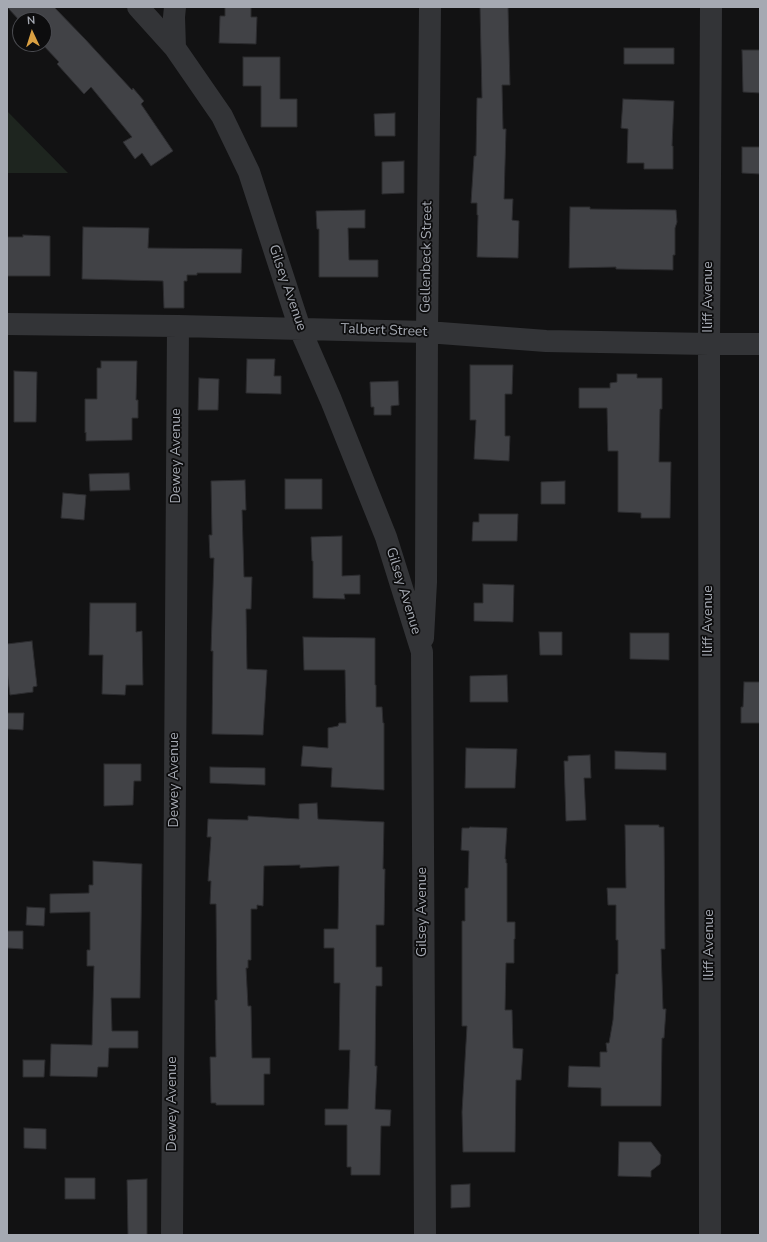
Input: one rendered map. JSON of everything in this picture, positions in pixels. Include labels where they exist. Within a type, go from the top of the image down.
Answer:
[{"type":"street","name":"Gilsey Avenue","points":[[138,7],[175,48],[222,116],[249,172],[300,329],[331,400],[386,537],[422,652],[425,1235]]},
{"type":"street","points":[[175,7],[175,48]]},
{"type":"street","name":"Gellenbeck Street","points":[[422,652],[426,582],[430,7]]},
{"type":"street","name":"Iliff Avenue","points":[[710,1235],[709,344],[711,7]]},
{"type":"street","name":"Talbert Street","points":[[7,324],[178,326],[427,332],[546,341],[760,344]]},
{"type":"street","name":"Dewey Avenue","points":[[172,1235],[178,326]]},
{"type":"shaded area","points":[[7,111],[68,173],[7,173]]},
{"type":"building","points":[[7,7],[54,7],[144,101],[141,104],[173,151],[151,166],[142,153],[135,159],[123,142],[132,137],[91,87],[84,94],[57,64],[59,62],[50,52],[52,52],[52,12],[12,12]]},
{"type":"building","points":[[225,7],[251,7],[251,17],[257,17],[256,44],[219,43],[220,16],[225,16]]},
{"type":"building","points":[[480,7],[508,7],[510,85],[502,85],[503,129],[506,129],[504,199],[513,199],[512,220],[519,221],[518,258],[477,257],[477,203],[471,203],[474,156],[476,156],[477,98],[482,98]]},
{"type":"building","points":[[624,48],[674,48],[674,64],[624,64]]},
{"type":"building","points":[[742,50],[760,50],[760,93],[743,92]]},
{"type":"building","points":[[243,57],[280,57],[280,99],[297,99],[297,127],[261,127],[261,86],[243,86]]},
{"type":"building","points":[[623,99],[674,101],[672,146],[673,169],[644,169],[644,163],[627,163],[628,129],[621,128]]},
{"type":"building","points":[[395,113],[395,136],[375,136],[374,114]]},
{"type":"building","points":[[742,147],[760,147],[760,174],[742,173]]},
{"type":"building","points":[[404,161],[404,193],[382,194],[382,162]]},
{"type":"building","points":[[570,207],[590,207],[590,209],[676,210],[677,222],[675,228],[675,255],[673,255],[673,270],[616,269],[616,267],[569,268]]},
{"type":"building","points":[[365,210],[365,228],[348,228],[349,260],[378,260],[378,277],[319,277],[319,229],[317,229],[316,211]]},
{"type":"building","points":[[83,227],[149,228],[148,248],[242,249],[241,273],[197,273],[197,275],[187,275],[187,281],[184,281],[184,308],[164,308],[163,281],[82,279]]},
{"type":"building","points":[[23,235],[50,236],[50,276],[7,276],[7,237],[23,237]]},
{"type":"building","points":[[247,359],[275,359],[274,376],[281,376],[281,394],[246,393]]},
{"type":"building","points":[[101,361],[137,361],[136,400],[138,400],[138,418],[132,418],[132,440],[86,441],[85,399],[97,399],[97,368],[101,368]]},
{"type":"building","points":[[470,365],[513,365],[512,394],[505,394],[505,436],[510,436],[509,461],[474,459],[476,420],[470,420]]},
{"type":"building","points":[[14,371],[37,372],[36,422],[14,422]]},
{"type":"building","points":[[617,374],[637,374],[637,378],[662,378],[659,462],[671,462],[670,518],[641,518],[641,513],[618,512],[618,451],[608,451],[607,408],[579,408],[579,388],[610,388],[610,383],[617,382]]},
{"type":"building","points":[[199,378],[219,379],[218,410],[198,410]]},
{"type":"building","points":[[398,381],[399,405],[391,406],[391,415],[374,415],[374,407],[371,407],[370,382]]},
{"type":"building","points":[[129,473],[130,490],[90,491],[89,474]]},
{"type":"building","points":[[285,479],[322,479],[322,509],[285,509]]},
{"type":"building","points":[[245,480],[246,510],[242,510],[244,577],[252,577],[251,609],[246,609],[247,669],[267,670],[263,735],[212,734],[213,651],[211,651],[214,558],[210,558],[209,535],[212,535],[211,481]]},
{"type":"building","points":[[565,481],[565,504],[541,504],[541,482]]},
{"type":"building","points":[[63,493],[86,495],[84,520],[61,518]]},
{"type":"building","points":[[479,514],[518,514],[517,541],[472,541],[473,522],[479,522]]},
{"type":"building","points":[[342,536],[342,576],[360,575],[360,594],[344,594],[345,599],[313,598],[313,561],[311,537]]},
{"type":"building","points":[[483,584],[514,585],[513,622],[474,621],[474,603],[483,603]]},
{"type":"building","points":[[90,603],[136,603],[136,632],[142,631],[143,685],[126,685],[125,695],[102,694],[103,655],[89,655]]},
{"type":"building","points":[[539,632],[562,632],[562,655],[540,655]]},
{"type":"building","points":[[630,633],[669,633],[669,660],[630,659]]},
{"type":"building","points":[[303,637],[375,638],[376,707],[382,707],[384,723],[384,790],[331,787],[332,768],[301,766],[303,746],[328,748],[328,728],[338,726],[339,723],[346,723],[345,670],[304,670]]},
{"type":"building","points":[[32,641],[37,686],[33,687],[33,692],[10,695],[7,671],[7,644]]},
{"type":"building","points":[[507,675],[508,702],[470,702],[470,676]]},
{"type":"building","points":[[744,682],[760,682],[760,723],[741,723]]},
{"type":"building","points":[[7,713],[24,713],[23,730],[7,729]]},
{"type":"building","points":[[466,748],[517,749],[515,788],[465,788]]},
{"type":"building","points":[[615,751],[666,753],[666,770],[615,769]]},
{"type":"building","points":[[590,755],[591,778],[584,778],[586,820],[566,821],[564,761],[568,761],[568,756]]},
{"type":"building","points":[[104,764],[141,764],[141,781],[134,781],[133,805],[104,806]]},
{"type":"building","points":[[210,767],[265,768],[265,785],[210,783]]},
{"type":"building","points":[[317,803],[318,819],[384,822],[384,925],[376,925],[376,967],[382,967],[382,986],[376,986],[375,1066],[377,1066],[375,1109],[391,1110],[390,1126],[381,1126],[380,1175],[351,1175],[351,1167],[347,1167],[347,1125],[325,1125],[325,1109],[348,1109],[350,1050],[339,1050],[340,983],[334,983],[334,948],[324,948],[324,929],[338,929],[339,866],[300,868],[300,865],[264,866],[263,906],[257,905],[257,909],[251,909],[251,960],[248,960],[248,968],[246,968],[248,1006],[251,1006],[252,1058],[270,1058],[270,1074],[264,1074],[264,1105],[216,1105],[216,1103],[211,1103],[210,1057],[216,1057],[216,904],[210,904],[211,881],[208,881],[211,837],[207,837],[208,819],[248,820],[248,816],[299,819],[299,804]]},
{"type":"building","points":[[625,825],[659,825],[659,827],[664,827],[665,949],[661,949],[663,1009],[666,1009],[664,1038],[662,1038],[661,1106],[601,1106],[601,1088],[568,1087],[569,1066],[600,1067],[600,1052],[607,1052],[606,1043],[609,1043],[613,1020],[616,974],[618,974],[618,940],[616,940],[616,905],[608,905],[607,888],[626,888]]},
{"type":"building","points":[[462,828],[507,828],[505,859],[507,863],[507,922],[515,922],[515,939],[514,963],[506,963],[505,1010],[512,1010],[513,1048],[523,1049],[521,1080],[516,1080],[515,1152],[463,1152],[462,1112],[467,1026],[462,1026],[462,921],[465,921],[465,888],[468,888],[469,851],[461,850]]},
{"type":"building","points":[[93,861],[142,864],[140,998],[111,998],[112,1031],[138,1031],[138,1048],[109,1048],[108,1067],[98,1067],[97,1077],[50,1076],[51,1044],[92,1045],[94,966],[87,966],[87,950],[90,950],[90,912],[50,913],[50,894],[89,893],[89,885],[93,885]]},
{"type":"building","points":[[27,907],[45,908],[44,926],[26,925]]},
{"type":"building","points":[[7,931],[23,931],[23,949],[7,948]]},
{"type":"building","points":[[23,1060],[45,1060],[44,1077],[23,1077]]},
{"type":"building","points":[[24,1128],[46,1129],[46,1149],[24,1148]]},
{"type":"building","points":[[619,1142],[651,1142],[661,1155],[660,1164],[651,1171],[651,1177],[618,1176]]},
{"type":"building","points":[[65,1178],[95,1178],[95,1199],[65,1199]]},
{"type":"building","points":[[147,1179],[147,1235],[128,1235],[127,1180]]},
{"type":"building","points":[[470,1184],[470,1207],[451,1208],[451,1185]]}]
